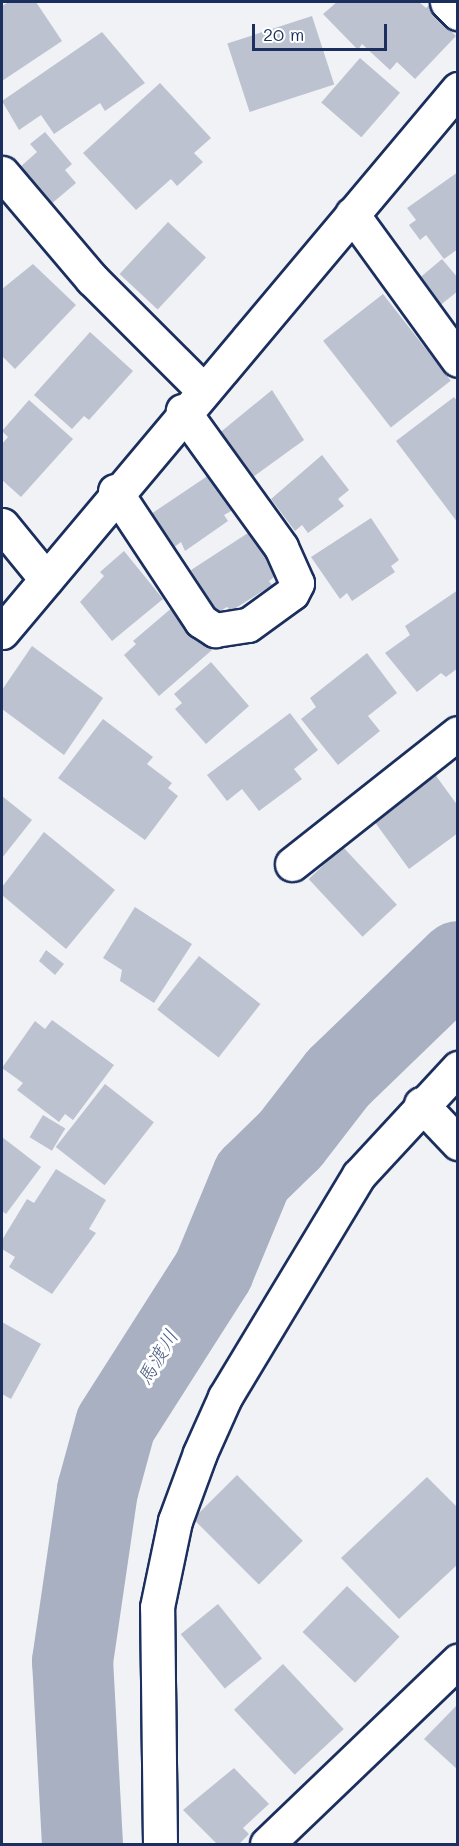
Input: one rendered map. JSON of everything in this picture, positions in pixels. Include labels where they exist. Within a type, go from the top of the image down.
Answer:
[{"type":"street","points":[[447,2],[458,13]]},
{"type":"street","points":[[2,632],[115,491],[458,89]]},
{"type":"street","points":[[2,173],[194,401],[281,547],[297,583],[291,593],[248,625],[214,630],[201,621],[115,491]]},
{"type":"street","points":[[352,214],[458,360]]},
{"type":"street","points":[[2,525],[46,579]]},
{"type":"street","points":[[291,864],[458,733]]},
{"type":"street","points":[[160,1845],[158,1607],[175,1521],[225,1397],[359,1175],[421,1104],[458,1068]]},
{"type":"street","points":[[421,1104],[458,1143]]},
{"type":"street","points":[[267,1845],[458,1661]]},
{"type":"building","points":[[9,2],[36,2],[62,41],[2,81],[2,6]]},
{"type":"building","points":[[337,2],[419,2],[426,8],[432,2],[436,16],[456,36],[415,79],[397,62],[390,70],[362,44],[358,50],[323,14]]},
{"type":"building","points":[[312,16],[334,84],[250,112],[227,44]]},
{"type":"building","points":[[102,32],[145,83],[105,111],[100,103],[54,134],[41,115],[19,130],[2,101]]},
{"type":"building","points":[[360,58],[400,93],[361,137],[321,103]]},
{"type":"building","points":[[160,83],[211,138],[194,153],[203,162],[177,186],[171,179],[136,210],[83,153]]},
{"type":"building","points":[[45,132],[72,164],[65,170],[76,183],[50,205],[19,168],[37,152],[30,144]]},
{"type":"building","points":[[458,172],[458,249],[444,259],[426,235],[420,240],[409,225],[416,220],[407,208]]},
{"type":"building","points":[[168,222],[206,257],[158,309],[120,274]]},
{"type":"building","points":[[442,259],[458,278],[458,291],[438,307],[416,281]]},
{"type":"building","points":[[33,264],[76,305],[15,369],[2,356],[2,289]]},
{"type":"building","points":[[383,294],[451,381],[391,427],[323,341]]},
{"type":"building","points":[[90,332],[133,371],[89,420],[84,416],[72,429],[34,395]]},
{"type":"building","points":[[272,390],[304,440],[253,477],[217,435]]},
{"type":"building","points":[[454,397],[458,402],[458,523],[396,441]]},
{"type":"building","points":[[29,400],[73,439],[21,497],[2,480],[2,444],[8,437],[2,431]]},
{"type":"building","points":[[322,455],[349,490],[338,499],[344,506],[308,533],[302,525],[295,531],[271,499]]},
{"type":"building","points":[[209,475],[233,510],[224,515],[228,521],[185,551],[181,542],[173,548],[151,514]]},
{"type":"building","points":[[371,518],[399,560],[391,566],[395,572],[352,601],[347,593],[340,599],[311,557]]},
{"type":"building","points":[[251,531],[278,574],[269,581],[272,585],[231,611],[227,607],[217,613],[191,570]]},
{"type":"building","points":[[124,551],[163,599],[112,641],[80,602],[104,576],[100,572]]},
{"type":"building","points":[[458,590],[458,668],[446,677],[441,673],[417,692],[385,653],[410,635],[405,626]]},
{"type":"building","points":[[174,606],[212,650],[159,696],[124,655],[136,644],[133,641]]},
{"type":"building","points":[[32,646],[103,698],[64,755],[2,709],[2,690]]},
{"type":"building","points":[[367,653],[397,693],[368,716],[380,731],[338,765],[301,719],[316,707],[310,698]]},
{"type":"building","points":[[211,662],[249,706],[206,744],[175,709],[182,703],[174,694]]},
{"type":"building","points":[[290,713],[318,750],[294,769],[302,779],[259,811],[242,789],[227,801],[207,775]]},
{"type":"building","points":[[103,719],[153,757],[147,764],[172,783],[168,788],[178,796],[145,840],[58,778]]},
{"type":"building","points":[[431,769],[458,806],[458,833],[409,869],[374,821],[393,807],[388,801]]},
{"type":"building","points":[[2,796],[32,820],[2,858]]},
{"type":"building","points":[[44,832],[115,890],[66,949],[2,895],[2,887]]},
{"type":"building","points":[[343,847],[397,905],[363,937],[309,879]]},
{"type":"building","points":[[135,907],[192,944],[154,1003],[120,981],[122,970],[103,958]]},
{"type":"building","points":[[46,950],[64,964],[55,975],[39,961]]},
{"type":"building","points":[[199,956],[260,1004],[219,1058],[157,1010]]},
{"type":"building","points":[[52,1020],[114,1065],[73,1120],[65,1114],[59,1122],[17,1090],[23,1083],[2,1068],[35,1021],[45,1029]]},
{"type":"building","points":[[105,1084],[154,1122],[105,1185],[56,1147]]},
{"type":"building","points":[[43,1115],[65,1128],[52,1151],[30,1137]]},
{"type":"building","points":[[2,1137],[41,1167],[6,1214],[2,1211]]},
{"type":"building","points":[[56,1169],[106,1200],[89,1229],[96,1233],[52,1294],[9,1267],[15,1257],[2,1249],[2,1240],[27,1199],[34,1203]]},
{"type":"building","points":[[2,1322],[41,1344],[11,1399],[2,1394]]},
{"type":"building","points":[[237,1475],[303,1541],[259,1585],[193,1519]]},
{"type":"building","points":[[427,1477],[458,1508],[458,1564],[399,1619],[341,1558]]},
{"type":"building","points":[[347,1586],[400,1637],[355,1683],[303,1632]]},
{"type":"building","points":[[218,1604],[262,1658],[225,1689],[181,1634]]},
{"type":"building","points":[[283,1664],[344,1729],[295,1775],[234,1710]]},
{"type":"building","points":[[458,1704],[458,1770],[424,1739]]},
{"type":"building","points":[[234,1768],[269,1804],[243,1828],[249,1834],[239,1844],[217,1844],[183,1810]]},
{"type":"waterway","name":"馬渡川","points":[[82,1844],[72,1661],[97,1490],[115,1424],[213,1270],[252,1176],[290,1139],[338,1077],[458,961]]}]
